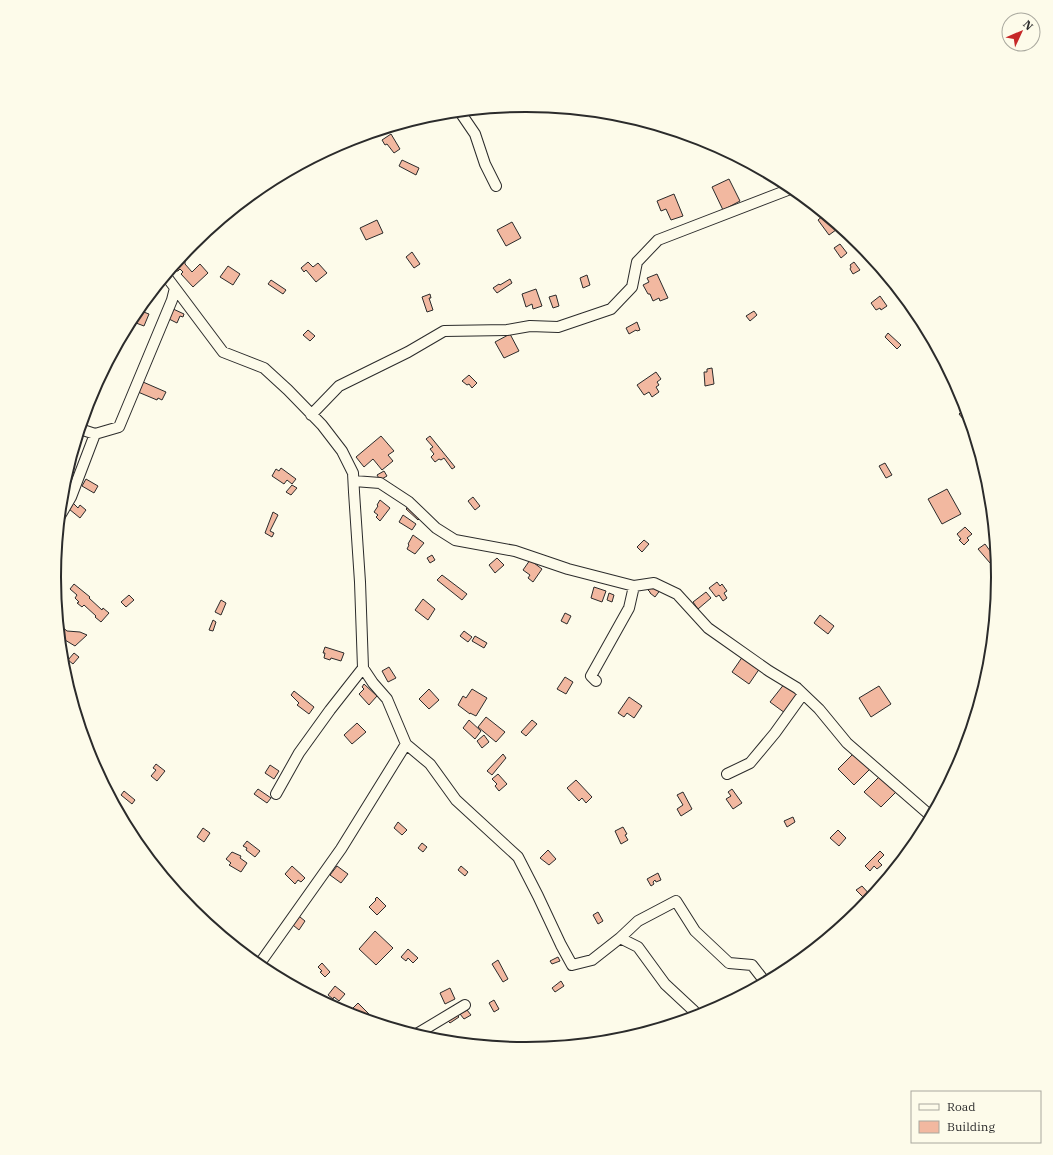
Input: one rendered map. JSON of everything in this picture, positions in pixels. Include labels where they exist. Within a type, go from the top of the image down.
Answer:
[{"type":"street","points":[[463,116],[475,134],[485,164],[496,186]]},
{"type":"street","points":[[311,414],[339,386],[408,352],[444,331],[507,330],[530,326],[558,327],[611,308],[632,287],[637,262],[658,240],[786,191]]},
{"type":"street","points":[[169,280],[223,352],[264,368],[311,414],[342,451],[354,473],[363,668],[373,683],[387,699],[406,744],[430,764],[456,800],[518,857],[572,965],[592,960],[620,938],[638,921],[676,901],[695,932],[729,963],[752,965],[763,979]]},
{"type":"street","points":[[85,431],[95,434],[119,427],[172,300],[175,288]]},
{"type":"street","points":[[67,503],[95,434]]},
{"type":"street","points":[[354,481],[380,483],[409,502],[436,528],[455,540],[515,550],[568,569],[634,586],[654,583],[676,594],[708,628],[769,671],[797,688],[819,709],[847,743],[928,813]]},
{"type":"street","points":[[596,681],[591,676],[629,608],[634,586]]},
{"type":"street","points":[[276,794],[299,753],[363,668]]},
{"type":"street","points":[[727,774],[750,763],[775,733],[803,694]]},
{"type":"street","points":[[262,961],[341,849],[406,744]]},
{"type":"street","points":[[620,938],[638,947],[665,984],[694,1012]]},
{"type":"street","points":[[422,1031],[464,1005]]},
{"type":"building","points":[[391,134],[400,149],[394,153],[382,140]]},
{"type":"building","points":[[402,160],[419,168],[416,175],[399,166]]},
{"type":"building","points":[[729,179],[740,201],[723,210],[712,187]]},
{"type":"building","points":[[674,194],[683,216],[671,220],[666,209],[661,211],[657,201]]},
{"type":"building","points":[[821,218],[836,230],[829,235],[818,220]]},
{"type":"building","points":[[377,220],[383,233],[366,240],[360,228]]},
{"type":"building","points":[[512,222],[521,238],[506,246],[497,230]]},
{"type":"building","points":[[840,244],[847,253],[841,258],[834,248]]},
{"type":"building","points":[[412,252],[420,264],[414,268],[406,257]]},
{"type":"building","points":[[185,262],[185,264],[192,272],[200,264],[208,273],[193,287],[181,274],[183,272],[180,269],[178,271]]},
{"type":"building","points":[[308,262],[313,267],[318,263],[327,273],[316,282],[306,270],[304,272],[301,268]]},
{"type":"building","points":[[854,262],[860,270],[853,274],[850,269],[850,265]]},
{"type":"building","points":[[228,266],[240,274],[233,285],[220,277]]},
{"type":"building","points":[[657,274],[668,298],[660,301],[659,298],[653,301],[643,285],[649,282],[647,278]]},
{"type":"building","points":[[587,275],[590,285],[583,288],[580,278]]},
{"type":"building","points":[[510,279],[512,283],[497,293],[493,288],[499,284],[500,285]]},
{"type":"building","points":[[271,280],[286,290],[283,294],[268,284]]},
{"type":"building","points":[[536,289],[542,306],[533,309],[532,304],[526,307],[522,294]]},
{"type":"building","points":[[430,294],[431,298],[429,298],[433,310],[427,312],[422,297]]},
{"type":"building","points":[[556,295],[559,306],[553,308],[549,297]]},
{"type":"building","points":[[880,296],[887,306],[881,310],[880,308],[876,310],[871,303]]},
{"type":"building","points":[[171,308],[184,314],[183,317],[180,316],[177,323],[167,318]]},
{"type":"building","points":[[754,311],[757,315],[750,321],[746,316]]},
{"type":"building","points":[[144,312],[149,314],[144,326],[136,323]]},
{"type":"building","points":[[637,322],[640,330],[636,330],[629,334],[626,328]]},
{"type":"building","points":[[308,330],[315,336],[310,341],[303,335]]},
{"type":"building","points":[[888,333],[901,345],[897,349],[885,337]]},
{"type":"building","points":[[510,334],[519,351],[504,358],[495,342]]},
{"type":"building","points":[[712,368],[714,384],[705,386],[704,372],[707,372],[707,369]]},
{"type":"building","points":[[656,372],[661,379],[657,382],[659,385],[656,387],[659,392],[652,397],[649,392],[644,395],[637,385]]},
{"type":"building","points":[[469,375],[477,383],[472,388],[469,384],[467,385],[462,381]]},
{"type":"building","points":[[143,382],[166,392],[162,400],[158,398],[157,400],[138,392]]},
{"type":"building","points":[[961,412],[964,421],[959,414]]},
{"type":"building","points":[[381,436],[394,451],[388,455],[393,461],[382,470],[373,459],[364,467],[356,457]]},
{"type":"building","points":[[430,436],[455,467],[452,469],[444,458],[435,462],[431,457],[434,454],[430,449],[433,447],[426,439]]},
{"type":"building","points":[[885,463],[892,475],[886,478],[879,466]]},
{"type":"building","points":[[281,468],[296,479],[292,484],[287,480],[284,484],[272,476],[276,469],[279,471]]},
{"type":"building","points":[[384,471],[387,476],[380,480],[377,475]]},
{"type":"building","points":[[86,479],[98,486],[94,493],[82,486]]},
{"type":"building","points":[[292,485],[297,488],[291,495],[286,492]]},
{"type":"building","points":[[947,489],[961,514],[942,524],[928,499]]},
{"type":"building","points":[[473,497],[480,506],[475,510],[468,501]]},
{"type":"building","points":[[380,500],[390,508],[380,521],[376,517],[378,515],[374,512]]},
{"type":"building","points":[[73,503],[78,508],[80,505],[86,510],[80,518],[69,509]]},
{"type":"building","points":[[410,505],[421,517],[418,520],[406,509]]},
{"type":"building","points":[[273,512],[278,515],[270,531],[274,533],[272,537],[265,533]]},
{"type":"building","points":[[403,515],[416,524],[412,530],[399,522]]},
{"type":"building","points":[[965,527],[972,534],[967,538],[969,540],[964,545],[959,540],[961,539],[957,534]]},
{"type":"building","points":[[413,535],[424,543],[415,554],[407,549]]},
{"type":"building","points":[[644,540],[649,544],[642,552],[637,547]]},
{"type":"building","points":[[985,544],[991,552],[991,562],[990,563],[978,549]]},
{"type":"building","points":[[432,555],[435,560],[430,563],[427,558]]},
{"type":"building","points":[[497,558],[504,565],[495,573],[489,565]]},
{"type":"building","points":[[530,560],[542,569],[533,582],[528,578],[530,575],[523,570]]},
{"type":"building","points":[[442,575],[467,594],[462,600],[437,580]]},
{"type":"building","points":[[717,582],[720,586],[722,584],[727,591],[724,593],[727,598],[723,601],[719,595],[716,597],[709,588]]},
{"type":"building","points":[[653,583],[661,589],[655,597],[648,590]]},
{"type":"building","points":[[74,584],[90,597],[89,598],[102,610],[103,608],[109,613],[101,622],[84,605],[82,607],[77,603],[79,602],[75,598],[77,595],[70,589]]},
{"type":"building","points":[[594,587],[606,591],[602,602],[591,598]]},
{"type":"building","points":[[706,592],[711,598],[698,609],[693,602]]},
{"type":"building","points":[[609,593],[614,595],[612,602],[607,600]]},
{"type":"building","points":[[129,595],[134,600],[126,607],[121,602]]},
{"type":"building","points":[[423,599],[435,609],[428,620],[415,610]]},
{"type":"building","points":[[221,600],[226,603],[221,615],[215,612]]},
{"type":"building","points":[[565,613],[571,616],[567,624],[561,621]]},
{"type":"building","points":[[820,615],[834,626],[828,634],[814,623]]},
{"type":"building","points":[[213,620],[216,622],[213,631],[209,630]]},
{"type":"building","points":[[64,629],[67,631],[80,632],[87,635],[75,646],[65,640]]},
{"type":"building","points":[[464,631],[472,637],[468,642],[460,636]]},
{"type":"building","points":[[475,636],[487,643],[484,648],[472,641]]},
{"type":"building","points":[[325,647],[344,653],[341,661],[331,658],[330,660],[324,658],[325,653],[323,653]]},
{"type":"building","points":[[74,653],[79,657],[73,664],[69,659]]},
{"type":"building","points":[[743,656],[760,668],[749,684],[732,672]]},
{"type":"building","points":[[389,667],[396,678],[388,682],[382,671]]},
{"type":"building","points":[[565,677],[573,682],[566,694],[557,689]]},
{"type":"building","points":[[785,683],[799,693],[785,713],[770,702]]},
{"type":"building","points":[[364,684],[377,696],[369,705],[359,694],[364,689],[362,687]]},
{"type":"building","points":[[879,686],[891,704],[871,717],[859,698]]},
{"type":"building","points":[[429,689],[439,700],[429,709],[419,699]]},
{"type":"building","points":[[472,689],[487,698],[476,716],[470,714],[458,705],[463,696],[466,698]]},
{"type":"building","points":[[294,691],[314,707],[309,714],[297,705],[299,703],[291,695]]},
{"type":"building","points":[[629,697],[642,706],[634,718],[627,713],[624,717],[618,713]]},
{"type":"building","points":[[486,717],[505,732],[496,742],[478,727]]},
{"type":"building","points":[[469,720],[481,731],[475,739],[463,728]]},
{"type":"building","points":[[532,720],[537,724],[526,736],[521,732]]},
{"type":"building","points":[[357,723],[366,732],[352,744],[344,735]]},
{"type":"building","points":[[484,735],[489,742],[482,748],[477,741]]},
{"type":"building","points":[[854,753],[870,769],[854,785],[838,769]]},
{"type":"building","points":[[503,754],[506,758],[492,775],[487,771]]},
{"type":"building","points":[[156,764],[165,771],[157,781],[151,776],[156,770],[153,768]]},
{"type":"building","points":[[270,765],[279,771],[274,779],[265,773]]},
{"type":"building","points":[[498,774],[507,784],[499,791],[495,786],[497,784],[492,779]]},
{"type":"building","points":[[881,775],[897,791],[881,807],[864,792]]},
{"type":"building","points":[[576,780],[592,797],[586,803],[582,798],[579,801],[567,788]]},
{"type":"building","points":[[258,789],[271,798],[267,803],[254,794]]},
{"type":"building","points":[[732,789],[742,803],[733,809],[726,799],[731,796],[728,792]]},
{"type":"building","points":[[124,791],[135,800],[132,804],[121,795]]},
{"type":"building","points":[[683,792],[692,809],[681,816],[677,809],[683,805],[677,795]]},
{"type":"building","points":[[793,817],[795,822],[787,827],[784,821]]},
{"type":"building","points":[[398,822],[407,830],[402,835],[394,828]]},
{"type":"building","points":[[623,827],[627,834],[625,835],[628,840],[621,844],[615,831]]},
{"type":"building","points":[[203,828],[210,833],[204,842],[197,837]]},
{"type":"building","points":[[838,830],[846,838],[839,846],[830,838]]},
{"type":"building","points":[[247,841],[260,851],[255,857],[246,850],[247,848],[243,846]]},
{"type":"building","points":[[422,843],[427,847],[423,852],[418,848]]},
{"type":"building","points":[[548,850],[556,859],[549,865],[540,858]]},
{"type":"building","points":[[880,851],[884,855],[878,861],[882,865],[877,869],[874,866],[870,871],[865,866]]},
{"type":"building","points":[[232,852],[241,856],[240,858],[247,863],[241,872],[229,865],[231,863],[226,859]]},
{"type":"building","points":[[292,866],[305,878],[301,882],[298,880],[295,884],[285,874]]},
{"type":"building","points":[[337,866],[348,874],[341,883],[330,875]]},
{"type":"building","points":[[461,866],[468,872],[465,876],[458,870]]},
{"type":"building","points":[[658,873],[661,880],[656,882],[655,880],[653,882],[654,884],[651,886],[647,879]]},
{"type":"building","points":[[862,886],[868,893],[864,898],[856,890]]},
{"type":"building","points":[[377,897],[386,906],[377,915],[369,907]]},
{"type":"building","points":[[598,912],[603,921],[598,924],[593,915]]},
{"type":"building","points":[[295,913],[305,921],[299,930],[288,921]]},
{"type":"building","points":[[375,931],[393,948],[376,965],[359,949]]},
{"type":"building","points":[[408,949],[418,958],[413,963],[408,958],[406,961],[401,957]]},
{"type":"building","points":[[558,957],[560,961],[552,964],[550,961]]},
{"type":"building","points":[[498,960],[508,979],[503,982],[492,964]]},
{"type":"building","points":[[322,963],[330,972],[325,977],[320,972],[322,971],[318,967]]},
{"type":"building","points":[[561,981],[564,986],[555,992],[552,988]]},
{"type":"building","points":[[335,986],[345,994],[339,1001],[328,995]]},
{"type":"building","points":[[450,988],[455,999],[445,1004],[440,993]]},
{"type":"building","points":[[494,1000],[499,1009],[494,1012],[489,1003]]},
{"type":"building","points":[[358,1003],[371,1016],[352,1009]]},
{"type":"building","points":[[467,1010],[471,1015],[464,1019],[460,1014]]},
{"type":"building","points":[[456,1014],[459,1017],[450,1023],[447,1020]]}]
